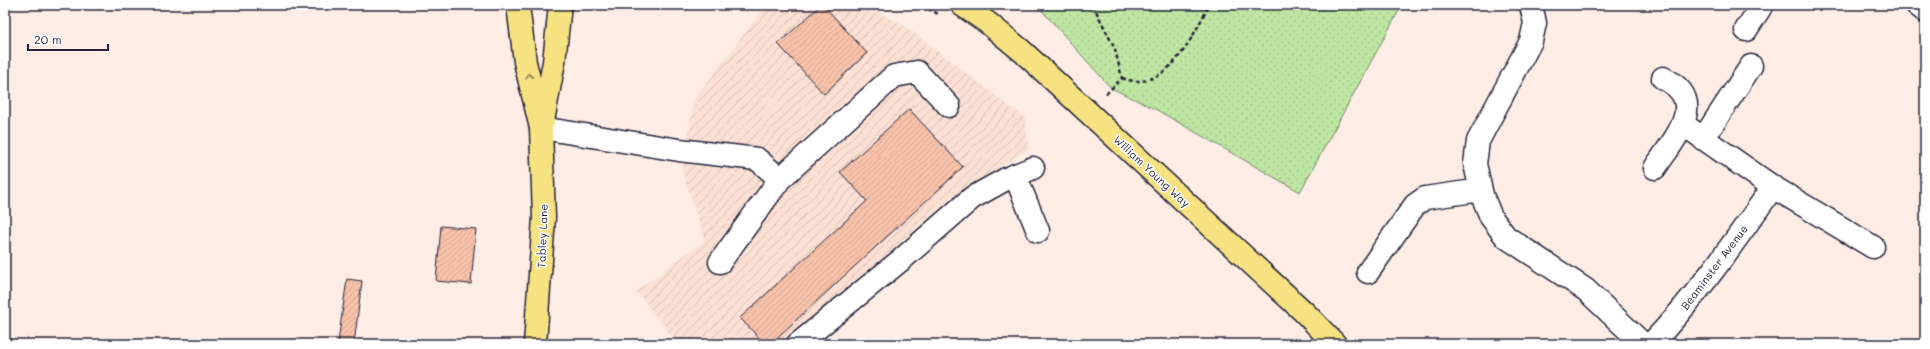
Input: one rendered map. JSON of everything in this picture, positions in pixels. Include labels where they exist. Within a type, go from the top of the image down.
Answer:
[{"type":"main road","name":"Tabley Lane","points":[[518,5],[525,62],[541,128],[544,218],[535,344]]},
{"type":"main road","name":"Tabley Lane","points":[[541,128],[554,62],[560,5]]},
{"type":"main road","name":"William Young Way","points":[[962,5],[988,23],[1022,51],[1304,312],[1335,344]]},
{"type":"street","points":[[1531,5],[1535,23],[1531,41],[1478,141],[1475,164],[1481,190],[1491,216],[1506,237],[1586,290],[1643,344]]},
{"type":"street","points":[[1746,30],[1762,5]]},
{"type":"street","points":[[1917,5],[1925,11]]},
{"type":"street","points":[[1703,139],[1751,66]]},
{"type":"street","points":[[720,262],[780,178],[894,76],[917,72],[949,106]]},
{"type":"street","points":[[1655,168],[1684,125],[1687,112],[1684,95],[1674,83],[1663,78]]},
{"type":"street","points":[[1684,125],[1773,187],[1873,247]]},
{"type":"street","points":[[541,128],[678,150],[757,159],[780,178]]},
{"type":"street","points":[[798,344],[901,260],[972,198],[1024,171],[1038,231]]},
{"type":"street","name":"Beaminster Avenue","points":[[1650,344],[1670,324],[1722,259],[1773,187]]},
{"type":"street","points":[[1368,272],[1415,205],[1425,198],[1481,190]]},
{"type":"path","points":[[1093,5],[1115,50],[1122,78]]},
{"type":"path","points":[[1122,78],[1128,80],[1146,80],[1170,68],[1187,47],[1209,5]]},
{"type":"path","points":[[1103,97],[1122,78]]},
{"type":"shaded area","points":[[767,5],[864,5],[905,26],[1025,118],[1029,149],[950,198],[816,321],[786,344],[678,344],[636,291],[705,240],[682,170],[694,99]]},
{"type":"green space","points":[[1037,5],[1402,5],[1300,192],[1155,109],[1111,88]]},
{"type":"building","points":[[821,5],[823,5],[867,53],[824,94],[778,44]]},
{"type":"building","points":[[909,109],[963,167],[770,344],[765,344],[740,318],[867,201],[840,172]]},
{"type":"building","points":[[441,226],[476,229],[471,284],[436,281]]},
{"type":"building","points":[[347,279],[362,281],[354,344],[338,342]]}]
